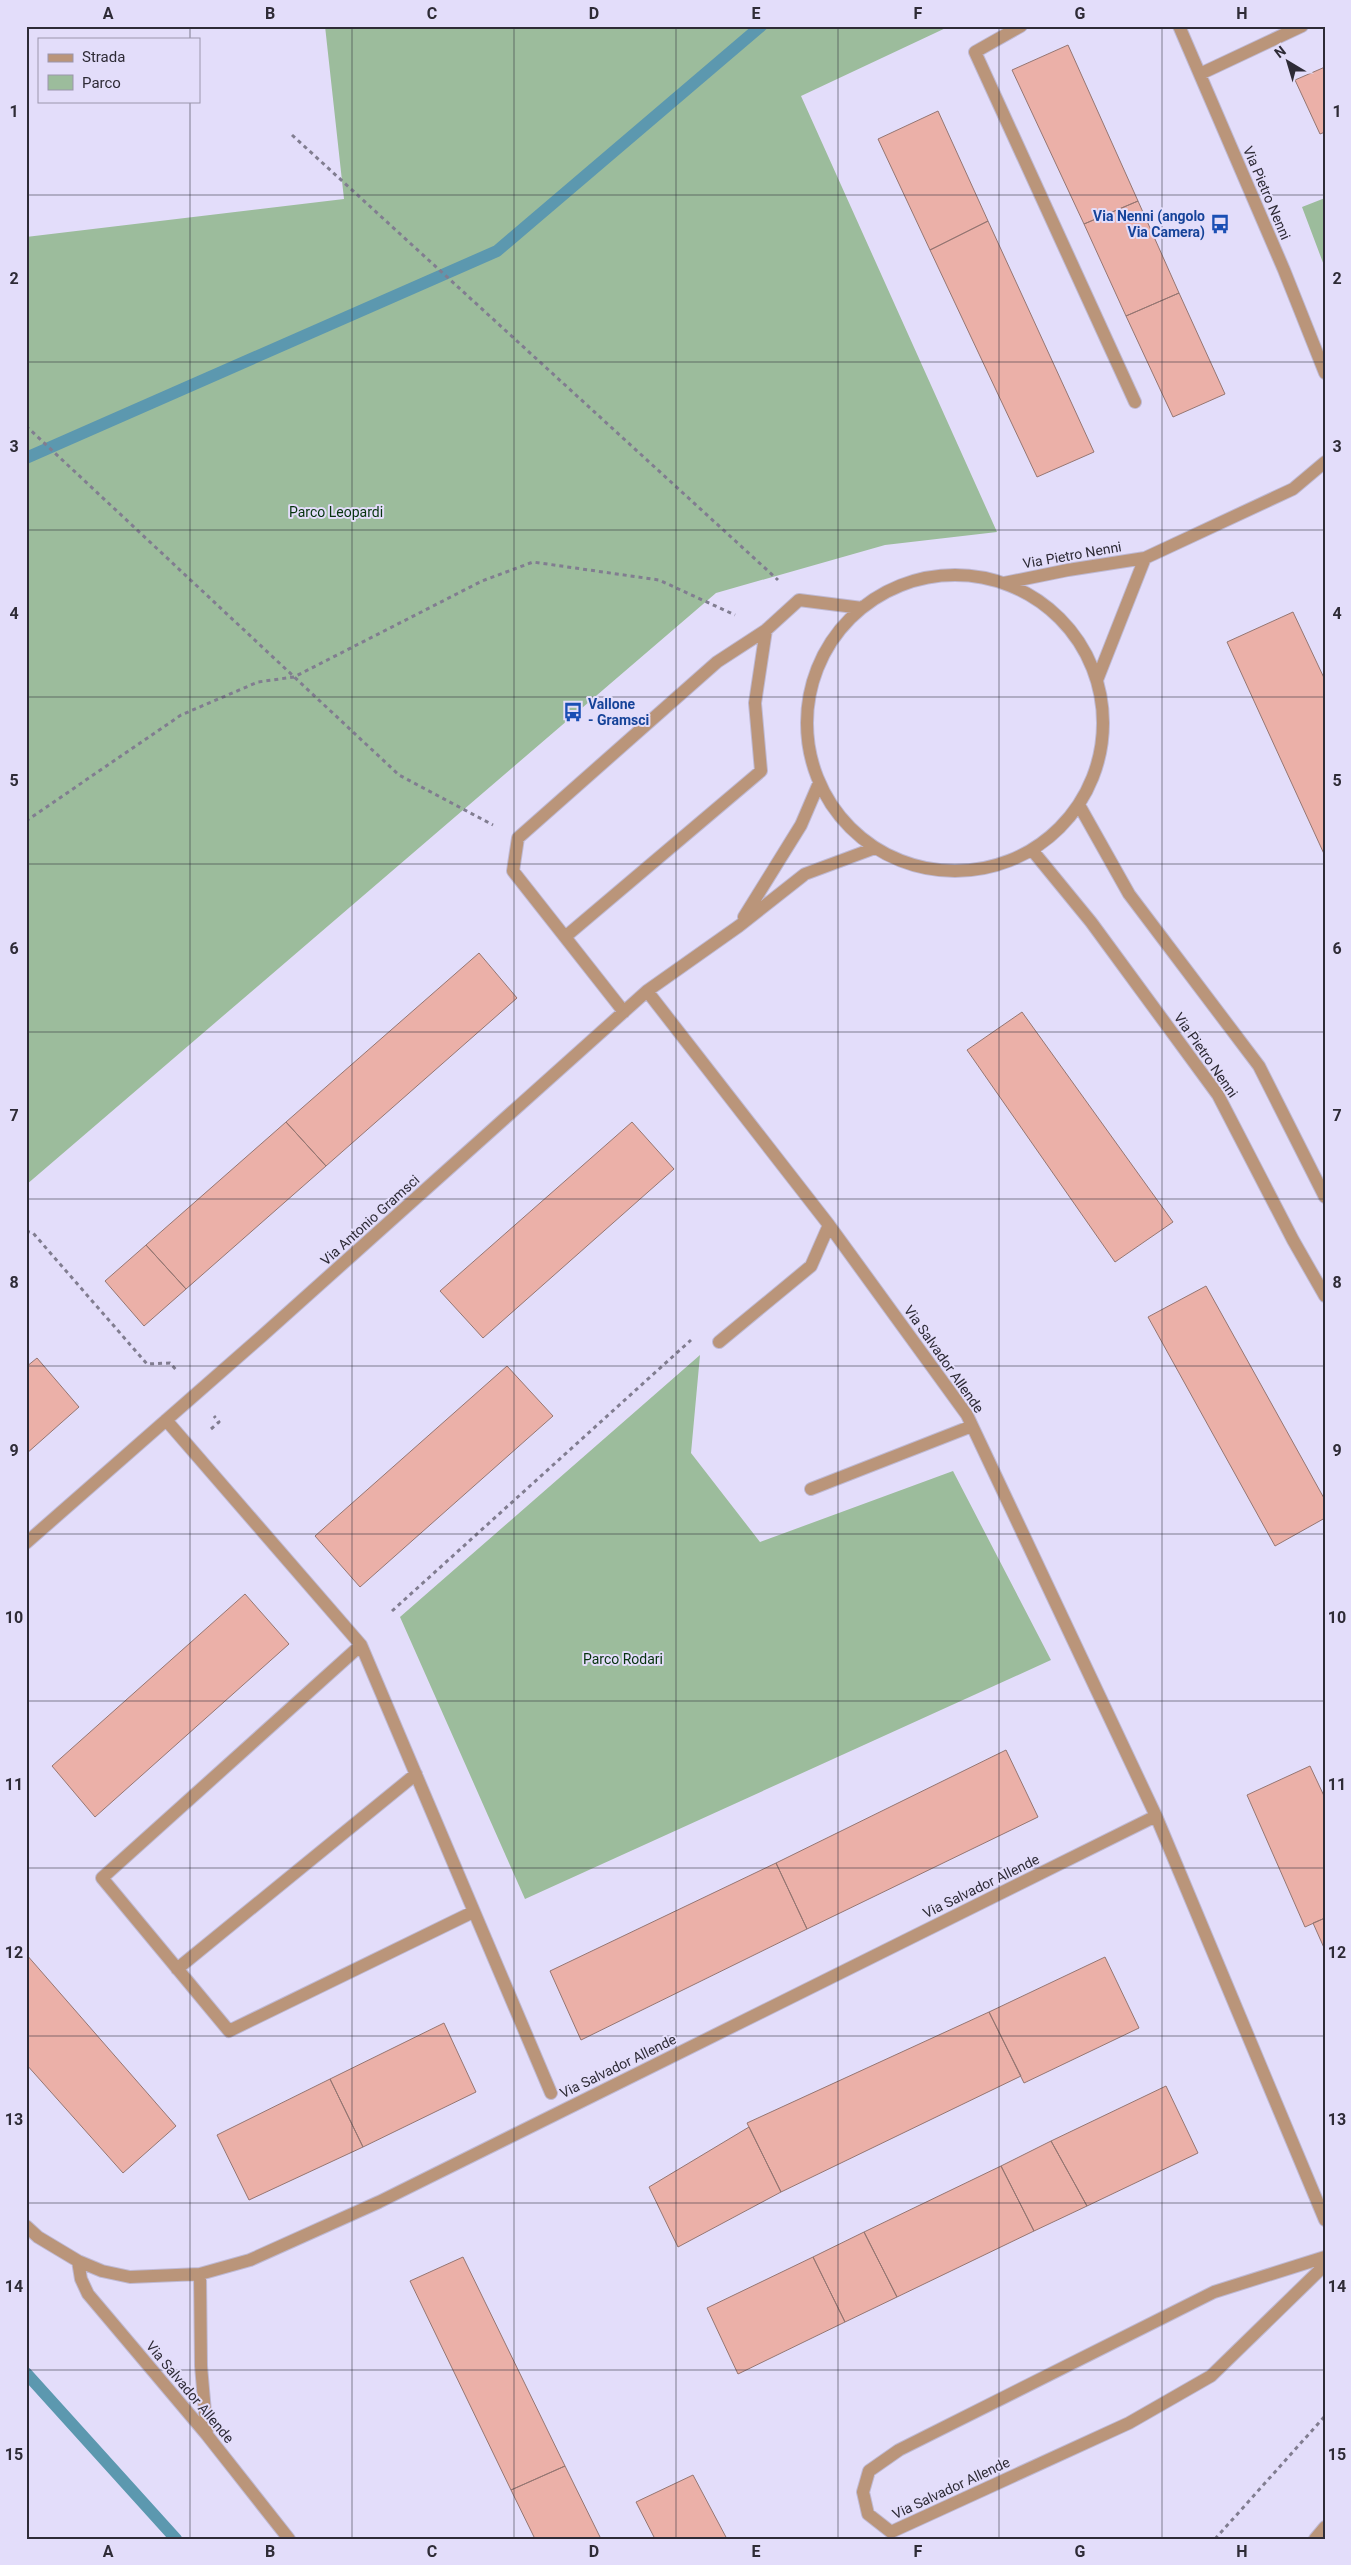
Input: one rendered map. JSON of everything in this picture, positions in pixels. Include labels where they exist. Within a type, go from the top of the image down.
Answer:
[{"type":"street","points":[[1021,26],[975,52],[1135,402]]},
{"type":"street","name":"Via Pietro Nenni","points":[[1179,26],[1284,270],[1325,373]]},
{"type":"street","points":[[1200,74],[1302,26]]},
{"type":"street","name":"Via Pietro Nenni","points":[[1004,583],[1068,570],[1145,558],[1293,489],[1325,462]]},
{"type":"street","points":[[1097,680],[1145,558]]},
{"type":"street","points":[[939,576],[981,577],[1004,583],[1036,599],[1064,622],[1088,656],[1097,680],[1103,706],[1100,758],[1079,806],[1058,830],[1032,850],[994,867],[953,872],[912,866],[875,848],[842,820],[819,782],[809,744],[807,720],[811,688],[822,658],[840,631],[862,608],[898,587],[939,576]]},
{"type":"street","points":[[624,1012],[514,871],[518,838],[717,662],[766,630],[799,600],[862,608]]},
{"type":"street","points":[[564,937],[762,771],[754,703],[766,630]]},
{"type":"street","name":"Via Antonio Gramsci","points":[[738,926],[801,825],[819,782]]},
{"type":"street","points":[[1079,806],[1130,894],[1258,1066],[1325,1197]]},
{"type":"street","name":"Via Antonio Gramsci","points":[[26,1543],[647,991],[738,926],[805,874],[875,848]]},
{"type":"street","name":"Via Pietro Nenni","points":[[1032,850],[1092,922],[1218,1095],[1293,1240],[1325,1296]]},
{"type":"street","name":"Via Salvador Allende","points":[[647,991],[830,1225],[967,1415],[1156,1816],[1325,2220]]},
{"type":"street","points":[[719,1342],[811,1266],[830,1225]]},
{"type":"street","points":[[166,1420],[361,1645],[551,2093]]},
{"type":"street","points":[[810,1489],[972,1426]]},
{"type":"street","points":[[361,1645],[102,1878],[229,2031],[473,1912]]},
{"type":"street","points":[[177,1969],[416,1774]]},
{"type":"street","name":"Via Salvador Allende","points":[[26,2226],[38,2237],[78,2261],[102,2271],[130,2278],[200,2274],[250,2260],[379,2202],[1156,1816]]},
{"type":"street","name":"Via Salvador Allende","points":[[1325,2257],[1214,2292],[899,2450],[869,2471],[863,2492],[868,2514],[891,2532],[1129,2423],[1210,2376],[1325,2265]]},
{"type":"street","name":"Via Salvador Allende","points":[[78,2261],[81,2279],[88,2294],[207,2435],[289,2539]]},
{"type":"street","points":[[200,2274],[201,2366],[207,2435]]},
{"type":"street","points":[[1315,2539],[1325,2528]]},
{"type":"path","points":[[292,135],[799,600]]},
{"type":"path","points":[[26,426],[399,775],[518,838]]},
{"type":"path","points":[[26,821],[181,714],[258,682],[294,677],[482,581],[533,562],[659,580],[766,630]]},
{"type":"path","points":[[26,1231],[33,1233],[147,1364],[170,1363],[219,1422],[190,1447]]},
{"type":"path","points":[[392,1612],[696,1335],[719,1342]]},
{"type":"path","points":[[1215,2539],[1325,2416]]},
{"type":"green space","name":"Parco Leopardi","points":[[325,26],[950,26],[801,96],[997,532],[885,545],[716,593],[26,1185],[26,237],[344,199]]},
{"type":"green space","points":[[1325,198],[1325,268],[1302,207]]},
{"type":"green space","name":"Parco Rodari","points":[[700,1355],[691,1453],[760,1542],[953,1471],[1051,1660],[525,1899],[400,1617]]},
{"type":"building","points":[[1068,45],[1138,201],[1084,224],[1012,70]]},
{"type":"building","points":[[1325,67],[1325,132],[1320,134],[1295,80]]},
{"type":"building","points":[[938,111],[988,221],[930,250],[878,139]]},
{"type":"building","points":[[1138,201],[1179,293],[1126,316],[1084,224]]},
{"type":"building","points":[[988,221],[1094,452],[1037,477],[930,250]]},
{"type":"building","points":[[1179,293],[1225,394],[1173,417],[1126,316]]},
{"type":"building","points":[[1293,612],[1325,680],[1325,856],[1227,642]]},
{"type":"building","points":[[479,953],[517,998],[326,1166],[286,1122]]},
{"type":"building","points":[[1022,1012],[1173,1222],[1115,1262],[967,1050]]},
{"type":"building","points":[[286,1122],[326,1166],[186,1289],[146,1245]]},
{"type":"building","points":[[632,1122],[674,1169],[483,1338],[440,1291]]},
{"type":"building","points":[[146,1245],[186,1289],[144,1326],[105,1281]]},
{"type":"building","points":[[1206,1286],[1325,1500],[1325,1518],[1275,1546],[1148,1317]]},
{"type":"building","points":[[37,1358],[79,1407],[26,1454],[26,1367]]},
{"type":"building","points":[[507,1366],[553,1416],[360,1587],[315,1536]]},
{"type":"building","points":[[245,1594],[289,1644],[95,1817],[52,1766]]},
{"type":"building","points":[[1006,1750],[1038,1817],[807,1929],[776,1863]]},
{"type":"building","points":[[1310,1766],[1325,1798],[1325,1918],[1305,1927],[1247,1795]]},
{"type":"building","points":[[776,1863],[807,1929],[581,2040],[550,1971]]},
{"type":"building","points":[[1325,1918],[1325,1950],[1313,1923]]},
{"type":"building","points":[[26,1954],[176,2126],[123,2173],[26,2064]]},
{"type":"building","points":[[1105,1957],[1139,2028],[1024,2083],[989,2012]]},
{"type":"building","points":[[989,2012],[1021,2076],[781,2192],[747,2123]]},
{"type":"building","points":[[444,2023],[476,2092],[363,2147],[330,2079]]},
{"type":"building","points":[[330,2079],[363,2147],[249,2200],[217,2135]]},
{"type":"building","points":[[1166,2086],[1198,2153],[1087,2206],[1051,2141]]},
{"type":"building","points":[[749,2127],[781,2192],[678,2247],[649,2187]]},
{"type":"building","points":[[1051,2141],[1087,2206],[1034,2231],[1001,2166]]},
{"type":"building","points":[[1001,2166],[1034,2231],[897,2297],[864,2232]]},
{"type":"building","points":[[864,2232],[897,2297],[845,2322],[813,2257]]},
{"type":"building","points":[[463,2257],[565,2466],[511,2490],[410,2281]]},
{"type":"building","points":[[813,2257],[845,2322],[738,2374],[707,2308]]},
{"type":"building","points":[[565,2466],[601,2539],[535,2539],[511,2490]]},
{"type":"building","points":[[693,2475],[727,2539],[655,2539],[636,2502]]},
{"type":"waterway","points":[[26,458],[497,251],[761,26]]},
{"type":"waterway","points":[[26,2373],[176,2539]]},
{"type":"place","name":"Via Nenni (angolo Via Camera)","points":[[1220,224]]},
{"type":"place","name":"Vallone - Gramsci","points":[[573,712]]}]
